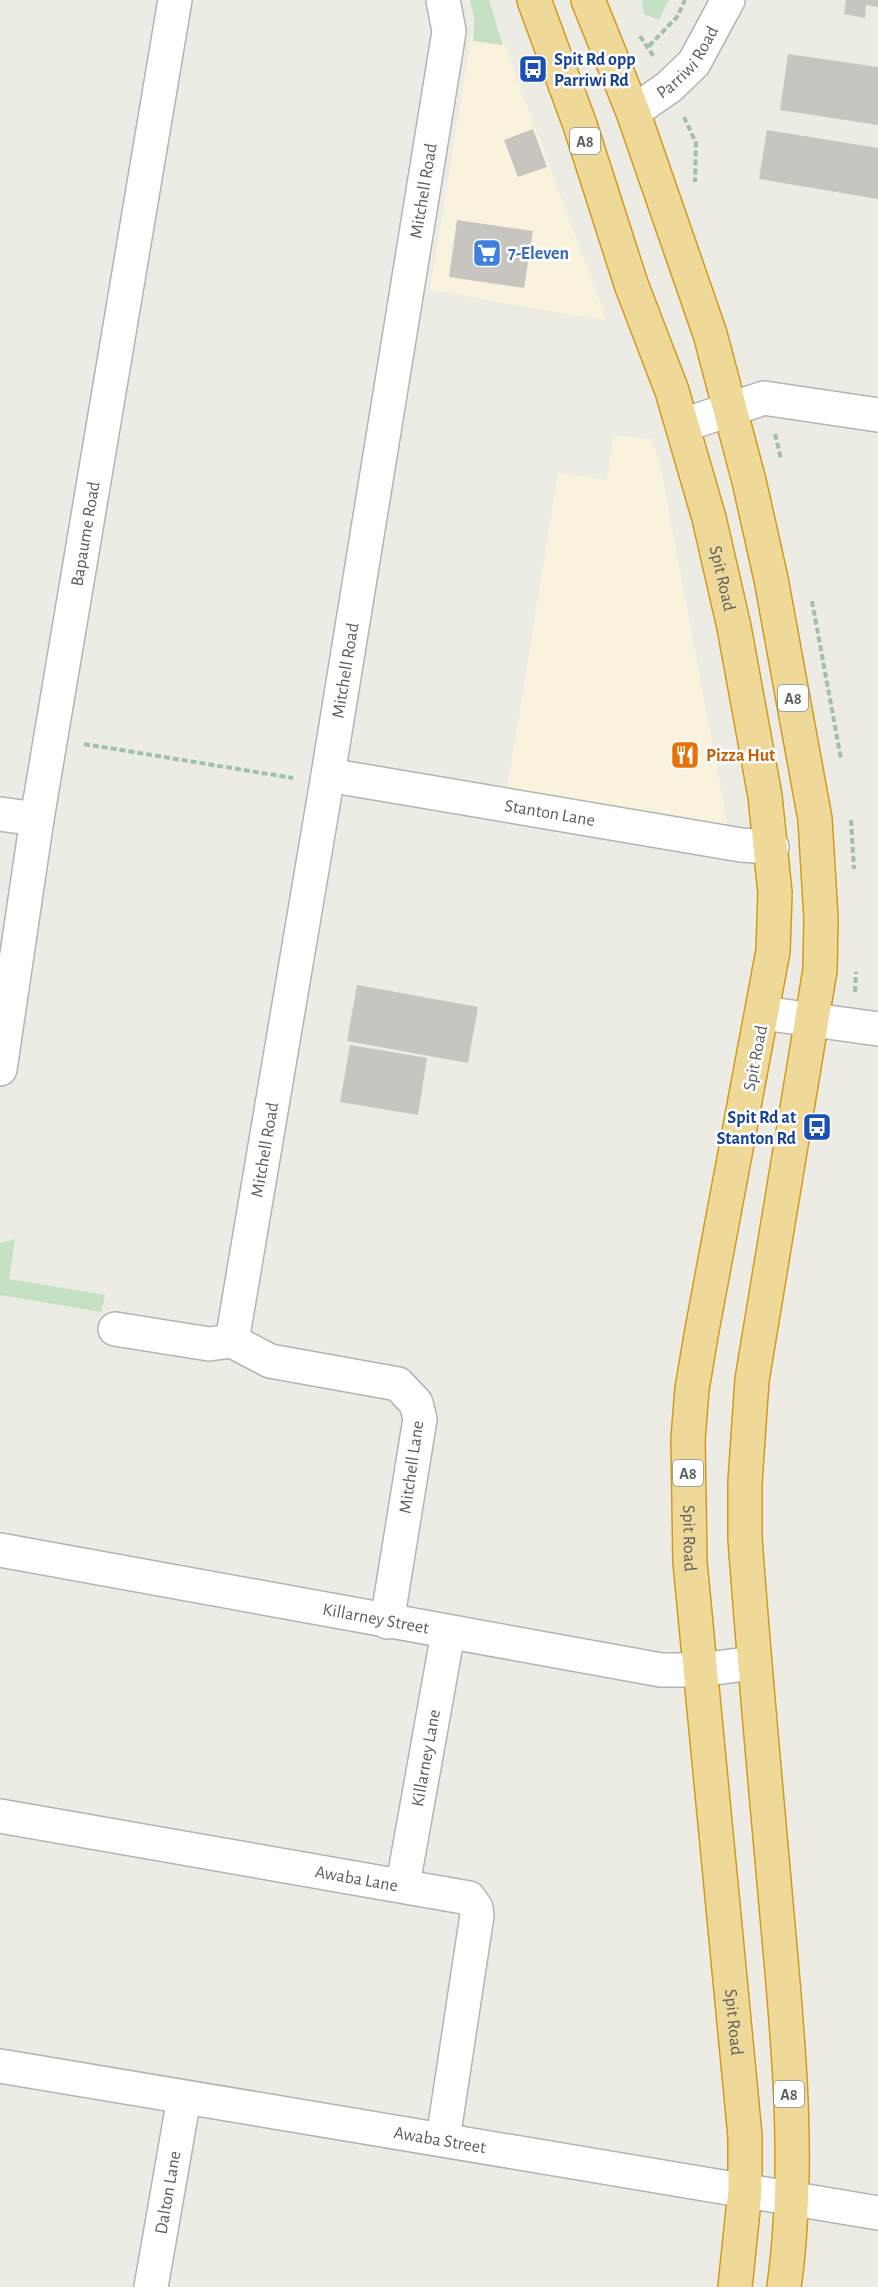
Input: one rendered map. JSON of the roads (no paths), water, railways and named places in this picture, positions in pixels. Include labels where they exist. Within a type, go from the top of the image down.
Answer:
[{"type":"highway","name":"Spit Road","points":[[534,0],[580,125],[631,284],[684,425],[709,518],[734,627],[772,847],[775,893],[773,951],[692,1389],[687,1496],[699,1670],[745,2136],[745,2191],[735,2287]]},
{"type":"highway","name":"A8","points":[[588,0],[633,112],[710,334],[771,579],[815,819],[821,918],[820,970],[752,1380],[745,1482],[745,1538],[754,1663],[783,1989],[792,2199],[790,2244],[784,2287]]},
{"type":"street","name":"Bapaume Road","points":[[0,1069],[37,819],[175,0]]},
{"type":"street","name":"Mitchell Road","points":[[232,1341],[328,775],[447,44],[449,31],[443,0]]},
{"type":"street","name":"Parriwi Road","points":[[633,112],[669,87],[694,63],[728,0]]},
{"type":"street","points":[[684,425],[729,407],[764,398],[878,415]]},
{"type":"street","name":"Stanton Lane","points":[[328,775],[741,845],[772,847]]},
{"type":"street","points":[[0,814],[37,819]]},
{"type":"street","points":[[763,1013],[878,1029]]},
{"type":"street","points":[[115,1329],[209,1344],[232,1341]]},
{"type":"street","name":"Mitchell Lane","points":[[232,1341],[270,1361],[398,1384],[416,1403],[420,1419],[387,1622]]},
{"type":"street","name":"Killarney Street","points":[[0,1550],[661,1670],[699,1670],[754,1663]]},
{"type":"street","name":"Killarney Lane","points":[[403,1884],[448,1633]]},
{"type":"street","name":"Awaba Lane","points":[[0,1816],[403,1884],[462,1895],[474,1903],[477,1916],[443,2139]]},
{"type":"street","name":"Awaba Street","points":[[0,2066],[878,2213]]},
{"type":"street","name":"Dalton Lane","points":[[151,2287],[184,2098]]},
{"type":"place","name":"Spit Rd opp Parriwi Rd","points":[[533,69]]},
{"type":"place","name":"7-Eleven","points":[[487,253]]},
{"type":"place","name":"Pizza Hut","points":[[685,755]]},
{"type":"place","name":"Spit Rd at Stanton Rd","points":[[817,1127]]}]
